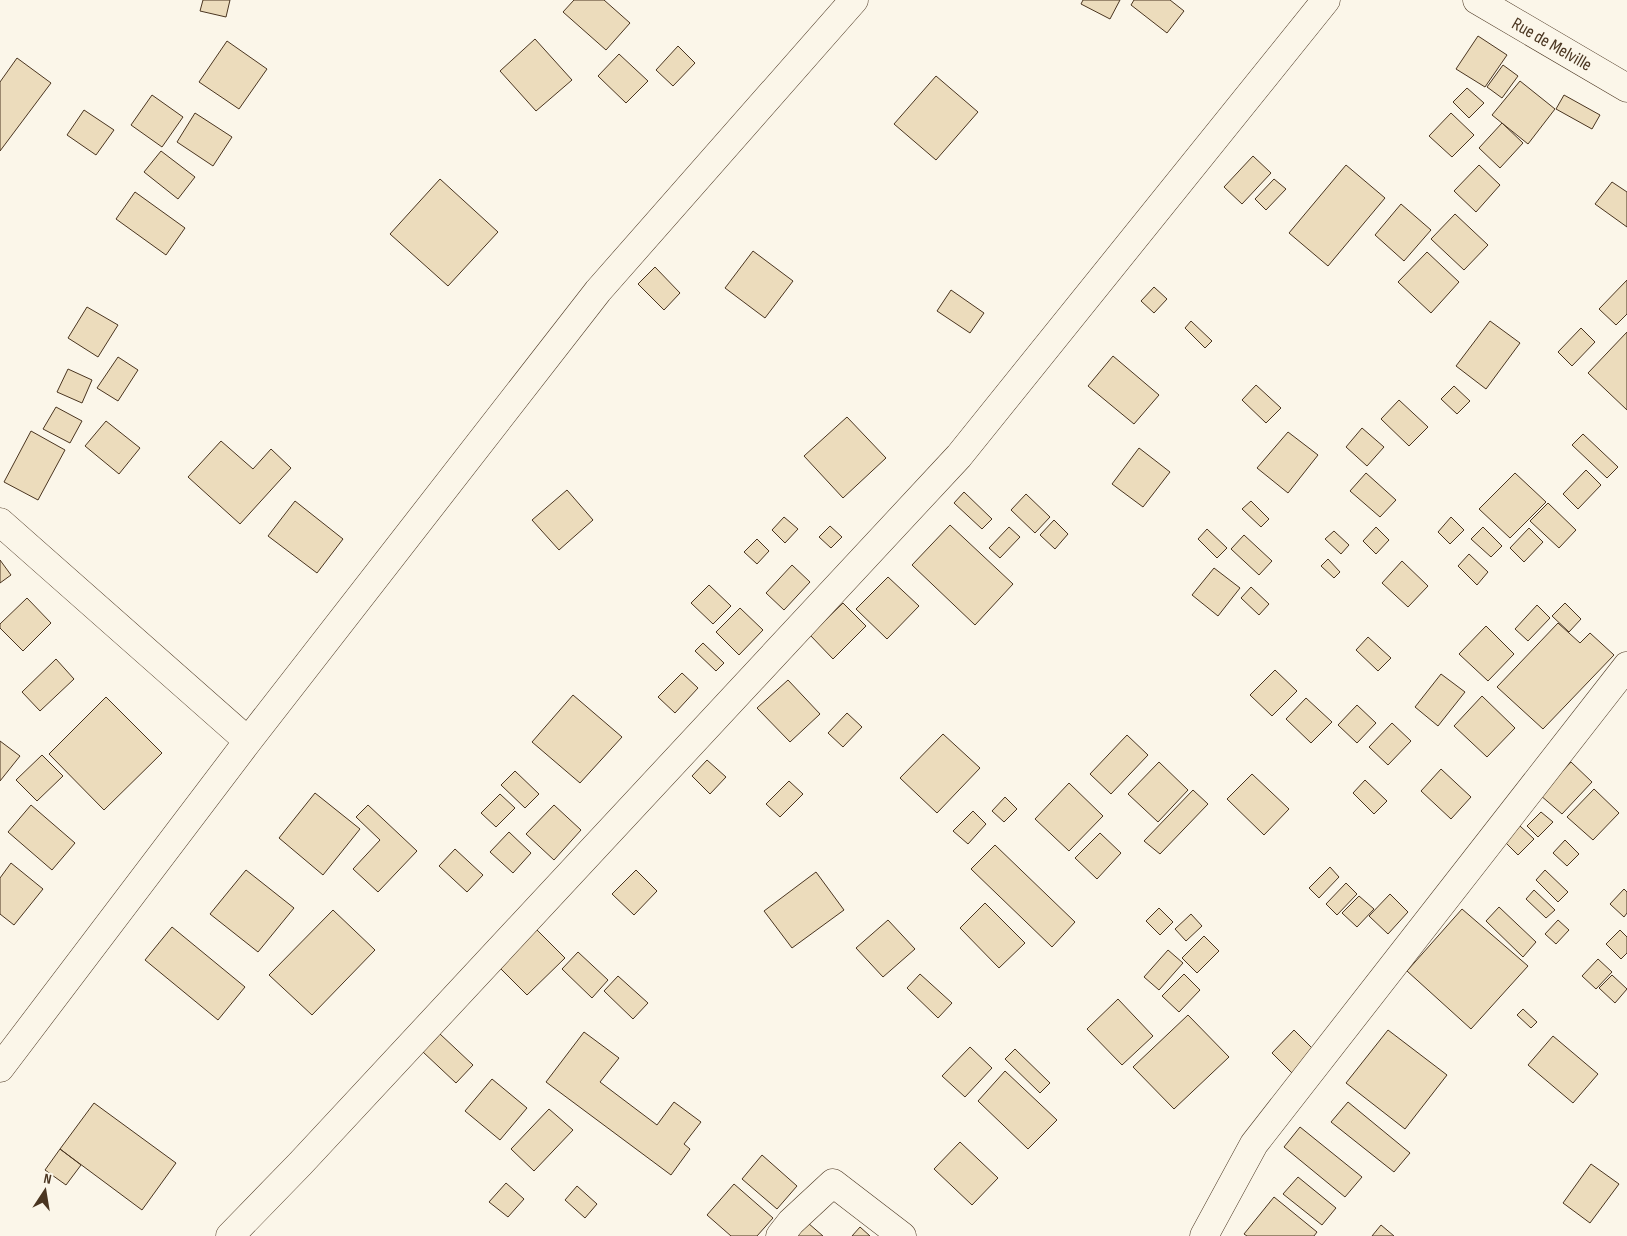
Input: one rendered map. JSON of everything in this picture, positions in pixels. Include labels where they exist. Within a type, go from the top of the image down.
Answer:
[{"type":"street","points":[[0,1068],[248,741],[598,291],[854,0]]},
{"type":"street","points":[[230,1236],[300,1164],[959,456],[1326,0]]},
{"type":"street","name":"Rue de Melville","points":[[1477,0],[1627,88]]},
{"type":"street","points":[[0,522],[248,741]]},
{"type":"street","points":[[1204,1236],[1254,1144],[1627,666]]},
{"type":"street","points":[[780,1236],[833,1183],[902,1236]]},
{"type":"building","points":[[203,0],[230,0],[226,17],[200,11]]},
{"type":"building","points":[[574,0],[604,0],[630,23],[606,50],[563,12]]},
{"type":"building","points":[[1083,0],[1120,0],[1110,19],[1081,4]]},
{"type":"building","points":[[1134,0],[1170,0],[1184,11],[1167,33],[1131,5]]},
{"type":"building","points":[[1478,36],[1507,55],[1485,87],[1456,69]]},
{"type":"building","points":[[535,39],[572,80],[536,111],[500,71]]},
{"type":"building","points":[[227,41],[267,69],[239,109],[199,82]]},
{"type":"building","points":[[678,46],[695,63],[673,86],[656,70]]},
{"type":"building","points":[[619,54],[648,81],[626,103],[598,76]]},
{"type":"building","points":[[17,58],[51,83],[0,151],[0,82]]},
{"type":"building","points":[[1503,65],[1518,76],[1502,98],[1487,87]]},
{"type":"building","points":[[936,76],[978,112],[936,160],[894,124]]},
{"type":"building","points":[[1520,81],[1555,109],[1528,144],[1492,115]]},
{"type":"building","points":[[1467,88],[1484,103],[1469,118],[1453,102]]},
{"type":"building","points":[[152,95],[183,117],[162,147],[131,125]]},
{"type":"building","points":[[1564,95],[1600,115],[1592,129],[1556,109]]},
{"type":"building","points":[[84,110],[114,130],[96,155],[67,135]]},
{"type":"building","points":[[195,113],[232,137],[213,166],[177,142]]},
{"type":"building","points":[[1451,113],[1474,135],[1452,157],[1429,136]]},
{"type":"building","points":[[1502,123],[1523,143],[1500,168],[1479,148]]},
{"type":"building","points":[[161,151],[195,177],[178,199],[144,172]]},
{"type":"building","points":[[1253,156],[1271,173],[1242,204],[1224,187]]},
{"type":"building","points":[[1346,165],[1385,198],[1328,266],[1289,233]]},
{"type":"building","points":[[1479,165],[1500,185],[1476,212],[1454,191]]},
{"type":"building","points":[[440,179],[498,232],[448,286],[390,234]]},
{"type":"building","points":[[1274,179],[1286,189],[1266,210],[1255,199]]},
{"type":"building","points":[[1612,182],[1627,192],[1627,227],[1595,204]]},
{"type":"building","points":[[135,192],[185,228],[166,255],[116,219]]},
{"type":"building","points":[[1401,204],[1431,230],[1404,261],[1375,235]]},
{"type":"building","points":[[1455,214],[1488,245],[1464,270],[1431,239]]},
{"type":"building","points":[[753,251],[793,281],[765,318],[725,288]]},
{"type":"building","points":[[1427,252],[1459,282],[1431,313],[1398,282]]},
{"type":"building","points":[[655,267],[680,293],[664,310],[638,284]]},
{"type":"building","points":[[1627,280],[1627,314],[1616,325],[1599,309]]},
{"type":"building","points":[[1154,287],[1167,299],[1154,313],[1141,301]]},
{"type":"building","points":[[951,290],[984,313],[970,333],[937,311]]},
{"type":"building","points":[[87,307],[118,325],[98,357],[68,338]]},
{"type":"building","points":[[1191,321],[1212,341],[1205,348],[1185,328]]},
{"type":"building","points":[[1490,321],[1520,343],[1486,389],[1456,366]]},
{"type":"building","points":[[1581,328],[1595,342],[1572,366],[1558,352]]},
{"type":"building","points":[[1627,332],[1627,410],[1588,373]]},
{"type":"building","points":[[1113,356],[1159,395],[1134,424],[1088,386]]},
{"type":"building","points":[[118,357],[138,370],[118,401],[97,388]]},
{"type":"building","points":[[68,369],[92,380],[82,403],[57,392]]},
{"type":"building","points":[[1256,385],[1281,408],[1266,423],[1242,400]]},
{"type":"building","points":[[1454,386],[1470,401],[1457,414],[1441,399]]},
{"type":"building","points":[[1399,400],[1428,427],[1409,446],[1381,419]]},
{"type":"building","points":[[56,407],[82,421],[70,443],[43,429]]},
{"type":"building","points":[[847,417],[886,458],[843,498],[804,456]]},
{"type":"building","points":[[106,421],[140,448],[119,474],[85,446]]},
{"type":"building","points":[[1362,428],[1384,447],[1367,466],[1346,447]]},
{"type":"building","points":[[31,431],[65,450],[38,500],[4,482]]},
{"type":"building","points":[[1288,432],[1318,455],[1288,493],[1257,468]]},
{"type":"building","points":[[1583,434],[1618,467],[1607,478],[1572,445]]},
{"type":"building","points":[[221,441],[253,469],[271,449],[291,468],[240,524],[188,477]]},
{"type":"building","points":[[1139,448],[1170,472],[1143,507],[1112,484]]},
{"type":"building","points":[[1586,470],[1601,485],[1578,509],[1563,494]]},
{"type":"building","points":[[1366,473],[1396,500],[1380,517],[1350,491]]},
{"type":"building","points":[[1515,473],[1546,502],[1510,538],[1479,509]]},
{"type":"building","points":[[567,490],[593,520],[559,550],[532,520]]},
{"type":"building","points":[[964,492],[992,519],[982,529],[954,503]]},
{"type":"building","points":[[1026,494],[1050,517],[1035,533],[1011,510]]},
{"type":"building","points":[[295,501],[343,539],[317,573],[268,536]]},
{"type":"building","points":[[1251,501],[1269,519],[1261,527],[1242,509]]},
{"type":"building","points":[[1548,503],[1576,530],[1559,548],[1530,521]]},
{"type":"building","points":[[784,517],[798,529],[785,543],[772,530]]},
{"type":"building","points":[[1451,517],[1464,530],[1450,544],[1438,532]]},
{"type":"building","points":[[1054,520],[1068,534],[1055,549],[1040,535]]},
{"type":"building","points":[[950,525],[1013,584],[975,625],[912,565]]},
{"type":"building","points":[[830,526],[842,537],[831,548],[819,537]]},
{"type":"building","points":[[1009,527],[1020,537],[1000,558],[989,548]]},
{"type":"building","points":[[1376,527],[1389,540],[1376,554],[1363,541]]},
{"type":"building","points":[[1483,527],[1502,546],[1491,557],[1471,539]]},
{"type":"building","points":[[1529,528],[1543,542],[1524,562],[1510,548]]},
{"type":"building","points":[[1207,529],[1227,548],[1217,558],[1198,539]]},
{"type":"building","points":[[1334,531],[1349,545],[1341,554],[1325,539]]},
{"type":"building","points":[[1244,535],[1272,561],[1259,575],[1231,549]]},
{"type":"building","points":[[757,539],[769,551],[757,564],[744,552]]},
{"type":"building","points":[[1469,554],[1488,572],[1477,585],[1458,566]]},
{"type":"building","points":[[1328,559],[1340,572],[1334,578],[1321,566]]},
{"type":"building","points":[[0,560],[11,575],[0,583]]},
{"type":"building","points":[[1402,561],[1428,586],[1408,607],[1382,583]]},
{"type":"building","points":[[792,565],[810,582],[784,610],[766,593]]},
{"type":"building","points":[[1214,568],[1240,588],[1218,616],[1192,595]]},
{"type":"building","points":[[888,577],[919,606],[887,639],[856,609]]},
{"type":"building","points":[[709,585],[731,606],[713,624],[691,603]]},
{"type":"building","points":[[1251,587],[1269,604],[1259,615],[1241,598]]},
{"type":"building","points":[[27,598],[51,623],[23,651],[0,628],[0,624]]},
{"type":"building","points":[[843,603],[866,626],[833,659],[810,635]]},
{"type":"building","points":[[1565,603],[1581,619],[1569,632],[1552,616]]},
{"type":"building","points":[[1537,605],[1550,618],[1528,641],[1515,629]]},
{"type":"building","points":[[740,608],[763,630],[739,655],[716,632]]},
{"type":"building","points":[[1558,623],[1580,643],[1590,633],[1614,655],[1543,729],[1497,687]]},
{"type":"building","points":[[1486,626],[1514,654],[1488,681],[1459,654]]},
{"type":"building","points":[[1368,637],[1391,658],[1378,671],[1356,650]]},
{"type":"building","points":[[703,643],[724,663],[716,671],[695,651]]},
{"type":"building","points":[[56,659],[74,679],[40,711],[22,692]]},
{"type":"building","points":[[1275,670],[1297,691],[1272,716],[1250,695]]},
{"type":"building","points":[[682,673],[698,688],[675,713],[658,697]]},
{"type":"building","points":[[1441,674],[1465,692],[1438,726],[1415,707]]},
{"type":"building","points":[[788,680],[820,714],[790,742],[757,708]]},
{"type":"building","points":[[573,695],[622,737],[580,783],[532,742]]},
{"type":"building","points":[[1482,696],[1515,728],[1487,757],[1454,726]]},
{"type":"building","points":[[106,697],[162,753],[104,810],[49,754]]},
{"type":"building","points":[[1306,698],[1332,722],[1311,743],[1286,719]]},
{"type":"building","points":[[1357,705],[1376,723],[1357,743],[1338,725]]},
{"type":"building","points":[[847,713],[862,727],[843,747],[828,733]]},
{"type":"building","points":[[1392,723],[1411,741],[1388,765],[1369,747]]},
{"type":"building","points":[[943,734],[980,768],[937,813],[900,778]]},
{"type":"building","points":[[1127,735],[1148,755],[1111,794],[1090,774]]},
{"type":"building","points":[[0,741],[20,756],[0,781]]},
{"type":"building","points":[[42,755],[63,776],[37,801],[16,780]]},
{"type":"building","points":[[707,760],[726,777],[710,794],[692,776]]},
{"type":"building","points":[[1159,762],[1188,790],[1158,822],[1128,794]]},
{"type":"building","points":[[1571,762],[1592,782],[1562,814],[1540,795]]},
{"type":"building","points":[[1441,769],[1471,797],[1451,819],[1421,791]]},
{"type":"building","points":[[515,771],[539,794],[525,808],[501,785]]},
{"type":"building","points":[[1252,774],[1289,809],[1264,835],[1227,799]]},
{"type":"building","points":[[1365,780],[1387,801],[1374,814],[1353,793]]},
{"type":"building","points":[[789,781],[803,794],[780,817],[766,804]]},
{"type":"building","points":[[1069,783],[1103,816],[1069,851],[1035,819]]},
{"type":"building","points":[[1594,789],[1619,813],[1593,840],[1567,817]]},
{"type":"building","points":[[1193,790],[1208,804],[1160,854],[1144,841]]},
{"type":"building","points":[[315,793],[360,829],[323,875],[279,838]]},
{"type":"building","points":[[500,794],[515,808],[496,827],[481,813]]},
{"type":"building","points":[[1005,797],[1017,809],[1004,822],[992,811]]},
{"type":"building","points":[[31,805],[75,843],[52,870],[8,832]]},
{"type":"building","points":[[368,805],[417,851],[378,892],[353,869],[380,840],[356,817]]},
{"type":"building","points":[[554,805],[581,830],[554,860],[526,834]]},
{"type":"building","points":[[973,811],[986,824],[968,844],[953,831]]},
{"type":"building","points":[[1541,812],[1553,822],[1538,837],[1527,826]]},
{"type":"building","points":[[1520,826],[1534,839],[1518,855],[1505,842]]},
{"type":"building","points":[[509,832],[531,853],[513,873],[490,852]]},
{"type":"building","points":[[1100,833],[1121,853],[1097,879],[1075,858]]},
{"type":"building","points":[[1565,840],[1579,854],[1567,866],[1553,853]]},
{"type":"building","points":[[995,845],[1075,922],[1052,947],[971,869]]},
{"type":"building","points":[[455,849],[483,875],[467,892],[439,866]]},
{"type":"building","points":[[11,863],[43,889],[14,925],[0,914],[0,878]]},
{"type":"building","points":[[1330,867],[1339,877],[1319,898],[1309,888]]},
{"type":"building","points":[[246,870],[294,908],[258,952],[210,914]]},
{"type":"building","points":[[636,870],[657,891],[634,915],[612,894]]},
{"type":"building","points":[[1545,870],[1568,892],[1558,902],[1536,880]]},
{"type":"building","points":[[816,872],[844,910],[792,948],[764,911]]},
{"type":"building","points":[[1346,883],[1357,894],[1337,915],[1326,904]]},
{"type":"building","points":[[1624,889],[1627,892],[1627,913],[1624,917],[1610,904]]},
{"type":"building","points":[[1534,890],[1555,910],[1546,918],[1526,899]]},
{"type":"building","points":[[1390,894],[1408,912],[1388,934],[1369,916]]},
{"type":"building","points":[[1359,896],[1374,909],[1357,927],[1342,913]]},
{"type":"building","points":[[985,903],[1025,943],[999,968],[960,928]]},
{"type":"building","points":[[1499,907],[1536,942],[1523,957],[1486,921]]},
{"type":"building","points":[[1159,908],[1173,922],[1160,935],[1146,921]]},
{"type":"building","points":[[1462,909],[1528,966],[1471,1029],[1407,971]]},
{"type":"building","points":[[333,910],[375,950],[312,1015],[269,975]]},
{"type":"building","points":[[1191,914],[1202,926],[1186,941],[1175,929]]},
{"type":"building","points":[[888,920],[915,949],[883,977],[856,948]]},
{"type":"building","points":[[1558,920],[1569,930],[1556,944],[1545,934]]},
{"type":"building","points":[[172,927],[245,987],[218,1020],[145,960]]},
{"type":"building","points":[[536,929],[565,958],[527,995],[498,966]]},
{"type":"building","points":[[1620,930],[1627,937],[1627,953],[1621,959],[1606,944]]},
{"type":"building","points":[[1204,936],[1219,951],[1197,973],[1182,958]]},
{"type":"building","points":[[1168,950],[1183,963],[1159,990],[1144,977]]},
{"type":"building","points":[[578,952],[608,980],[592,998],[562,969]]},
{"type":"building","points":[[1598,959],[1612,972],[1596,989],[1582,976]]},
{"type":"building","points":[[920,974],[952,1003],[938,1018],[907,988]]},
{"type":"building","points":[[1184,974],[1200,990],[1179,1012],[1162,996]]},
{"type":"building","points":[[1612,975],[1627,989],[1615,1003],[1599,988]]},
{"type":"building","points":[[618,976],[648,1003],[633,1019],[604,991]]},
{"type":"building","points":[[1118,999],[1153,1036],[1122,1065],[1087,1029]]},
{"type":"building","points":[[1523,1009],[1537,1022],[1531,1028],[1517,1015]]},
{"type":"building","points":[[1188,1015],[1229,1057],[1174,1109],[1133,1067]]},
{"type":"building","points":[[1294,1030],[1315,1051],[1293,1074],[1272,1053]]},
{"type":"building","points":[[1388,1030],[1447,1075],[1405,1129],[1346,1083]]},
{"type":"building","points":[[584,1032],[619,1058],[600,1082],[657,1125],[674,1102],[701,1122],[684,1144],[690,1149],[671,1175],[546,1082]]},
{"type":"building","points":[[440,1034],[473,1065],[456,1083],[423,1052]]},
{"type":"building","points":[[1553,1036],[1598,1074],[1573,1103],[1528,1065]]},
{"type":"building","points":[[970,1047],[992,1068],[965,1097],[942,1076]]},
{"type":"building","points":[[1015,1049],[1050,1083],[1040,1093],[1005,1059]]},
{"type":"building","points":[[1005,1071],[1057,1120],[1028,1149],[978,1101]]},
{"type":"building","points":[[492,1079],[527,1108],[500,1140],[465,1111]]},
{"type":"building","points":[[1348,1102],[1410,1153],[1394,1172],[1331,1122]]},
{"type":"building","points":[[94,1103],[176,1163],[142,1210],[60,1149]]},
{"type":"building","points":[[549,1109],[573,1130],[534,1171],[511,1149]]},
{"type":"building","points":[[1300,1127],[1362,1177],[1345,1197],[1284,1147]]},
{"type":"building","points":[[960,1142],[998,1178],[972,1205],[934,1169]]},
{"type":"building","points":[[60,1149],[81,1165],[66,1185],[45,1170]]},
{"type":"building","points":[[762,1155],[797,1186],[777,1209],[742,1179]]},
{"type":"building","points":[[1591,1164],[1619,1184],[1590,1223],[1563,1203]]},
{"type":"building","points":[[1298,1177],[1336,1208],[1322,1225],[1283,1194]]},
{"type":"building","points":[[506,1183],[524,1199],[508,1217],[489,1202]]},
{"type":"building","points":[[734,1184],[773,1218],[757,1236],[731,1236],[707,1215]]},
{"type":"building","points":[[577,1186],[597,1204],[585,1218],[565,1200]]},
{"type":"building","points":[[1274,1197],[1317,1232],[1314,1236],[1247,1236],[1244,1234]]},
{"type":"building","points":[[808,1223],[823,1236],[797,1236]]},
{"type":"building","points":[[1381,1225],[1394,1236],[1372,1236]]},
{"type":"building","points":[[860,1227],[870,1236],[852,1236]]}]
